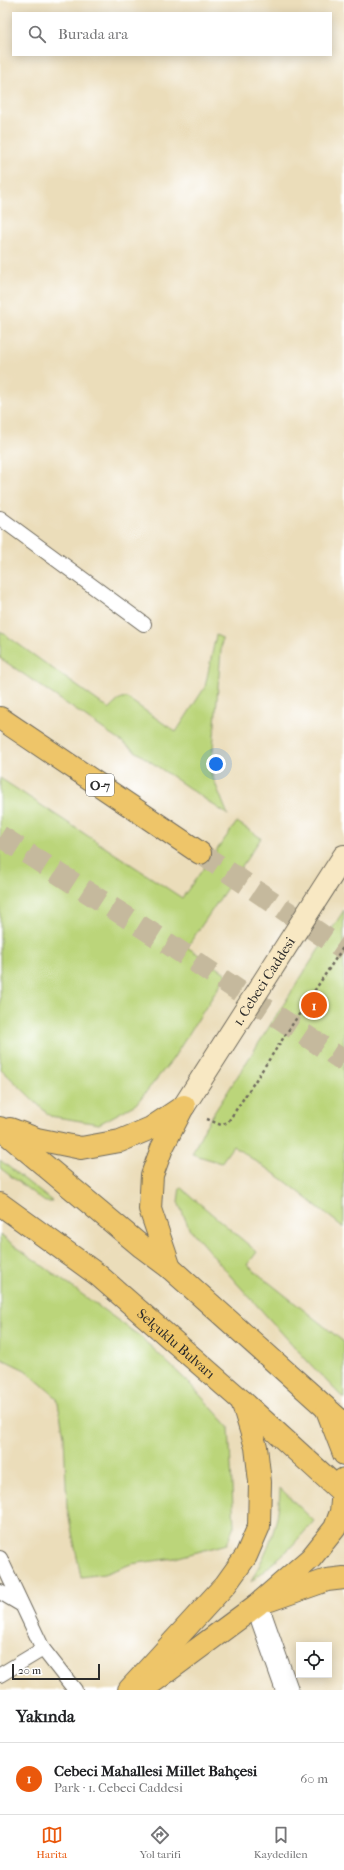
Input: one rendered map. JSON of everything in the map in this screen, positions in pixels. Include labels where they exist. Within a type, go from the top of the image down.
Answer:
[{"type":"main road","name":"O-7","points":[[0,718],[200,853]]},
{"type":"main road","points":[[0,1126],[37,1139],[81,1148],[120,1141],[139,1134],[151,1128],[184,1106]]},
{"type":"main road","points":[[170,1268],[150,1209],[152,1175],[162,1148],[184,1106]]},
{"type":"main road","points":[[0,1126],[142,1248],[170,1268],[344,1424]]},
{"type":"main road","name":"Selçuklu Bulvarı","points":[[0,1204],[98,1275],[241,1400],[344,1494]]},
{"type":"main road","points":[[129,1690],[226,1584],[246,1556],[259,1526],[260,1482],[256,1447],[241,1400]]},
{"type":"main road","points":[[327,1409],[344,1454]]},
{"type":"main road","points":[[142,1690],[257,1605],[311,1558],[335,1528],[341,1512],[344,1494],[344,1474]]},
{"type":"main road","points":[[257,1605],[327,1580],[344,1578]]},
{"type":"street","name":"1. Cebeci Caddesi","points":[[184,1106],[344,856]]},
{"type":"street","points":[[257,1605],[287,1690]]},
{"type":"lane","points":[[0,518],[144,624]]},
{"type":"lane","points":[[0,1558],[43,1649],[75,1690]]},
{"type":"lane","points":[[0,1592],[22,1606]]},
{"type":"lane","points":[[0,1675],[43,1649]]},
{"type":"path","points":[[184,1106],[221,1125],[228,1122],[344,946]]},
{"type":"green space","points":[[0,631],[109,709],[121,698],[127,698],[176,732],[205,687],[216,635],[222,638],[211,773],[228,815],[0,658]]},
{"type":"green space","points":[[0,778],[182,898],[237,822],[261,838],[187,947],[227,974],[172,1060],[136,1104],[99,1124],[50,1116],[0,1068]]},
{"type":"green space","points":[[344,910],[344,1228],[284,1180],[233,1146],[221,1163],[192,1154],[205,1127]]},
{"type":"green space","points":[[0,1160],[53,1202],[45,1202],[0,1168]]},
{"type":"green space","points":[[180,1187],[257,1252],[247,1265],[344,1342],[344,1399],[233,1279],[189,1228],[178,1202]]},
{"type":"green space","points":[[0,1235],[141,1337],[190,1384],[229,1427],[234,1526],[227,1544],[175,1558],[131,1564],[104,1574],[81,1577],[67,1508],[64,1436],[57,1398],[25,1370],[0,1358]]},
{"type":"green space","points":[[280,1488],[314,1521],[290,1548],[251,1582],[272,1537],[279,1502]]},
{"type":"tunnel","points":[[0,836],[167,943],[344,1061]]},
{"type":"tunnel","points":[[200,853],[344,950]]},
{"type":"place","name":"Cebeci Mahallesi Millet Bahçesi","points":[[314,1005]]}]
